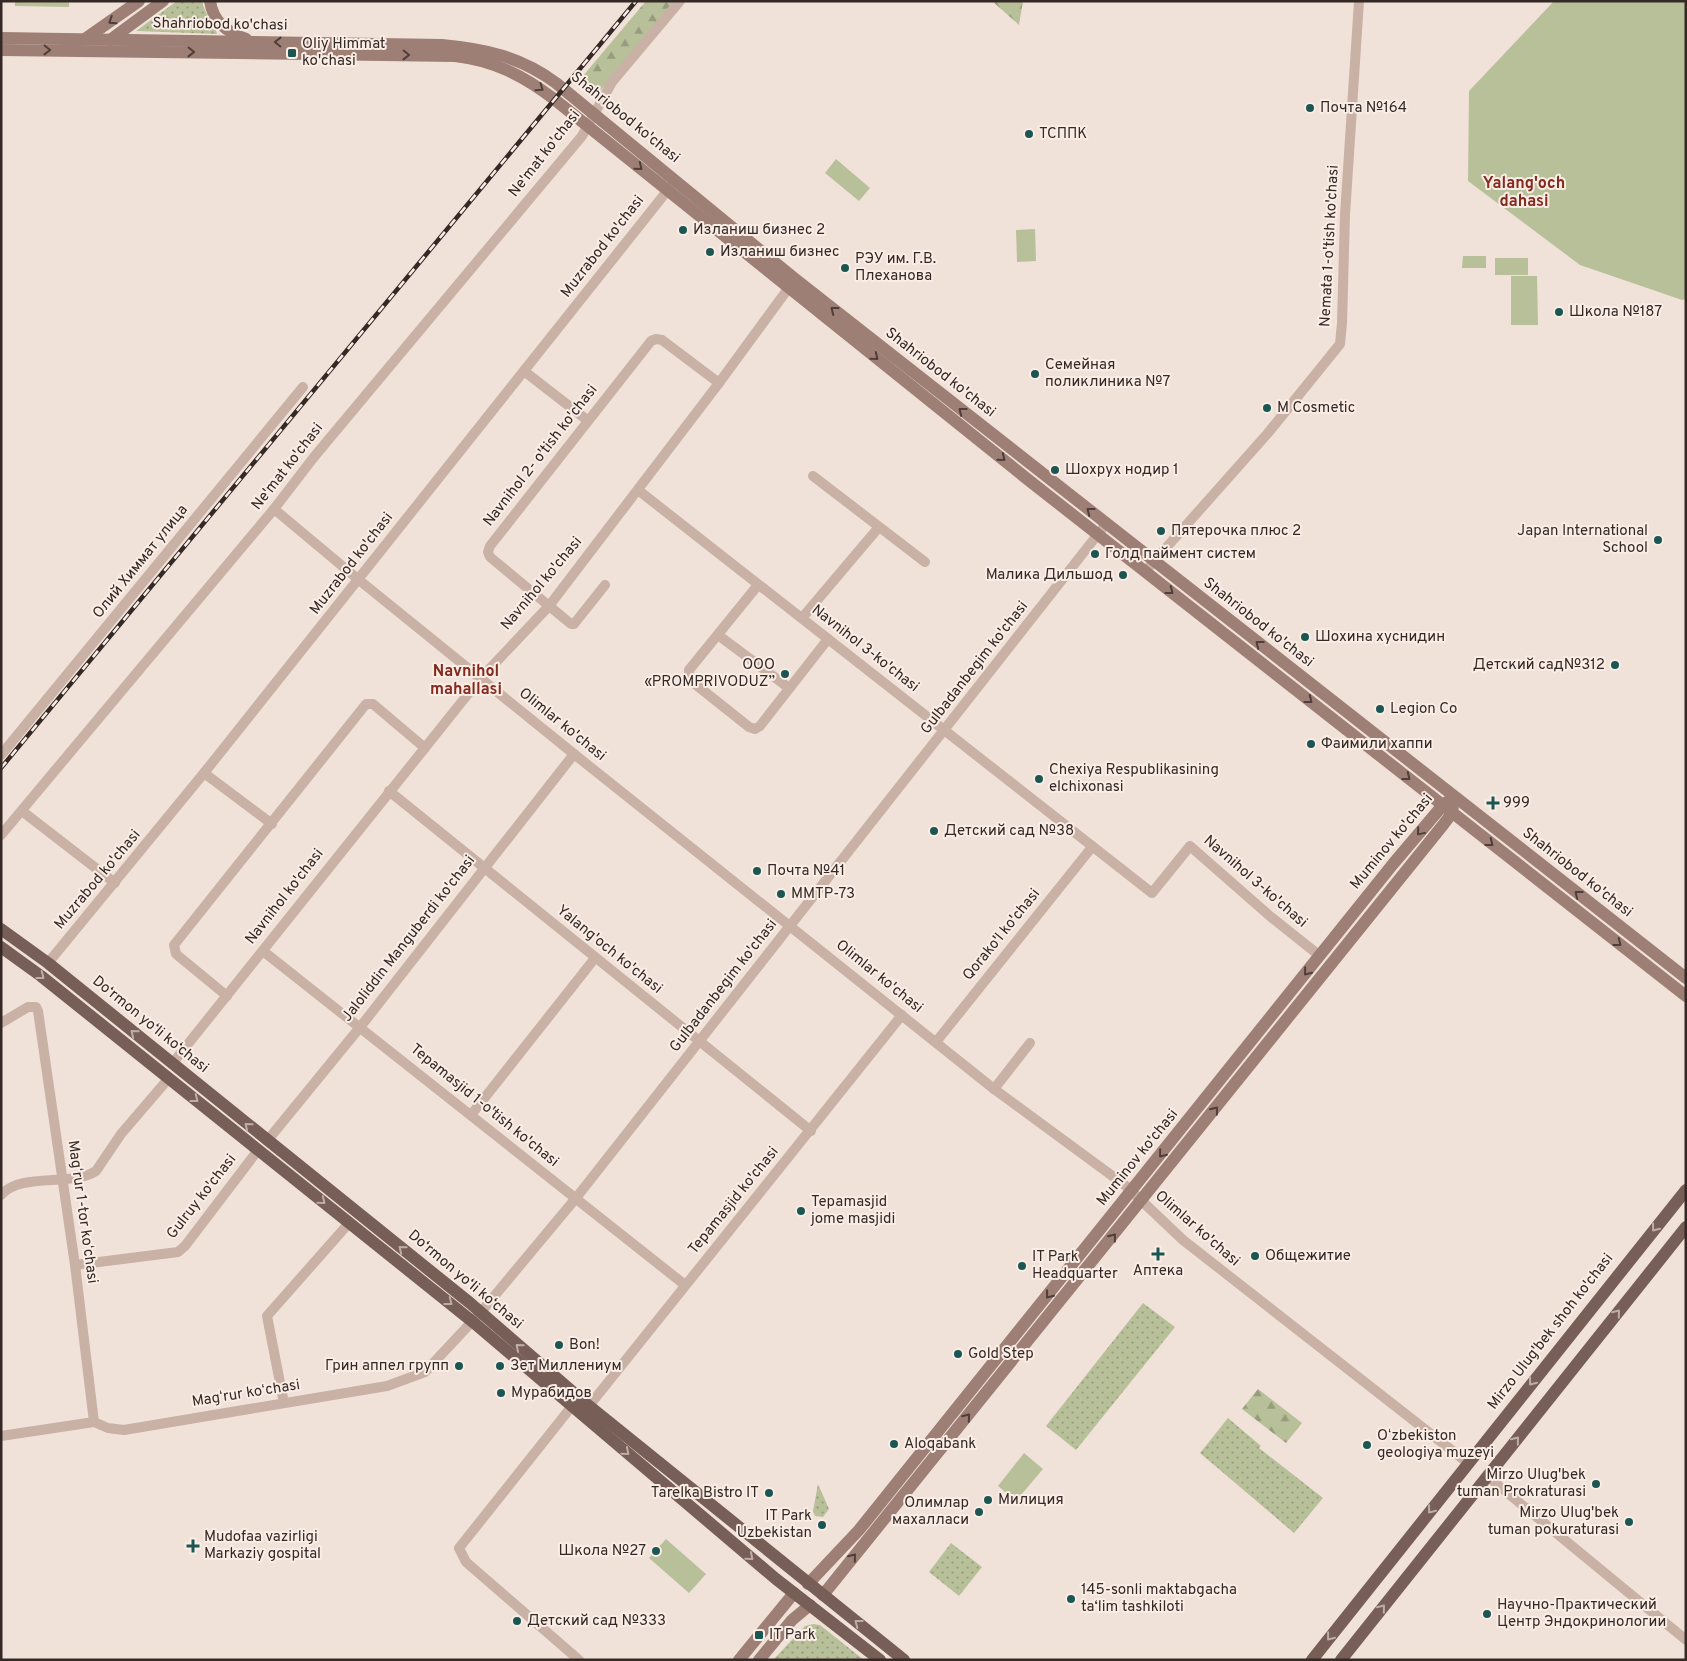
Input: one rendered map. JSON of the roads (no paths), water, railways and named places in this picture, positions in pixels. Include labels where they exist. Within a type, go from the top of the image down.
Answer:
[{"type":"main road","points":[[139,1],[84,39],[93,51],[163,1]]},
{"type":"main road","points":[[210,1],[213,14],[222,27],[238,36],[258,41]]},
{"type":"main road","name":"Shahriobod ko'chasi","points":[[1,38],[111,39],[152,46],[473,58],[497,65],[524,78],[671,185]]},
{"type":"main road","name":"Shahriobod ko'chasi","points":[[1,50],[93,51],[258,41],[434,44],[492,52],[533,67],[594,115],[671,185],[1145,572],[1686,996]]},
{"type":"main road","name":"Shahriobod ko'chasi","points":[[792,284],[1154,561],[1686,978]]},
{"type":"main road","name":"Muminov ko'chasi","points":[[823,1596],[1142,1201],[1447,809],[1454,797]]},
{"type":"main road","name":"Muminov ko'chasi","points":[[808,1584],[859,1530],[1320,956],[1447,809]]},
{"type":"main road","name":"Do‘rmon yo‘li ko‘chasi","points":[[1,929],[48,963],[174,1066],[227,1116],[262,1145],[904,1660]]},
{"type":"main road","name":"Do‘rmon yo‘li ko‘chasi","points":[[1,947],[41,976],[168,1078],[227,1116]]},
{"type":"main road","name":"Navnihol ko'chasi","points":[[168,1078],[174,1066]]},
{"type":"main road","name":"Do‘rmon yo‘li ko‘chasi","points":[[262,1145],[349,1223],[477,1317],[572,1406],[794,1593],[880,1660]]},
{"type":"main road","name":"Mirzo Ulug'bek shoh ko'chasi","points":[[1312,1660],[1686,1190]]},
{"type":"main road","points":[[1341,1660],[1686,1227]]},
{"type":"main road","points":[[1549,1361],[1567,1376]]},
{"type":"main road","points":[[1388,1564],[1406,1578]]},
{"type":"main road","points":[[739,1660],[794,1593],[808,1584]]},
{"type":"main road","points":[[759,1660],[792,1620],[823,1596]]},
{"type":"street","name":"Ne'mat ko'chasi","points":[[1,835],[274,509],[314,457],[588,126],[612,82],[680,1]]},
{"type":"street","name":"Nemata 1-o'tish ko'chasi","points":[[1145,572],[1268,433],[1340,344],[1345,215],[1359,1]]},
{"type":"street","name":"Muzrabod ko'chasi","points":[[48,963],[204,773],[671,185]]},
{"type":"street","name":"Navnihol ko'chasi","points":[[174,1066],[389,791],[480,679],[549,606],[720,383],[792,284]]},
{"type":"street","name":"Navnihol 2- o'tish ko'chasi","points":[[605,585],[574,624],[571,624],[490,557],[488,552],[490,546],[587,420],[651,341],[656,338],[662,340],[720,383]]},
{"type":"street","points":[[524,371],[587,420]]},
{"type":"street","name":"Олий Химмат улица","points":[[1,755],[303,387]]},
{"type":"street","points":[[813,476],[925,562]]},
{"type":"street","name":"Navnihol 3-ko'chasi","points":[[638,490],[1152,893],[1190,846],[1271,917],[1320,956]]},
{"type":"street","name":"Olimlar ko'chasi","points":[[274,509],[480,679],[994,1089],[1132,1191],[1204,1256],[1468,1463]]},
{"type":"street","name":"Gulbadanbegim ko'chasi","points":[[477,1317],[576,1198],[1106,524]]},
{"type":"street","points":[[802,618],[879,527]]},
{"type":"street","points":[[758,584],[689,670],[688,675],[690,680],[749,728],[755,729],[760,726],[828,639]]},
{"type":"street","points":[[718,635],[789,688]]},
{"type":"street","points":[[227,996],[176,954],[174,945],[366,704],[373,704],[425,748]]},
{"type":"street","name":"Jaloliddin Manguberdi ko'chasi","points":[[262,1145],[361,1026],[574,754]]},
{"type":"street","points":[[204,773],[272,824]]},
{"type":"street","name":"Yalang'och ko'chasi","points":[[389,791],[811,1131]]},
{"type":"street","points":[[22,811],[115,883]]},
{"type":"street","name":"Qorako'l ko'chasi","points":[[936,1042],[1092,847]]},
{"type":"street","name":"Tepamasjid 1-o'tish ko'chasi","points":[[263,951],[361,1026],[685,1284]]},
{"type":"street","points":[[471,1115],[595,958]]},
{"type":"street","name":"Magʻrur 1-tor koʻchasi","points":[[1,1022],[28,1007],[36,1008],[75,1265],[94,1422]]},
{"type":"street","name":"Tepamasjid ko'chasi","points":[[589,1406],[902,1015]]},
{"type":"street","points":[[994,1089],[1030,1043]]},
{"type":"street","points":[[1,1195],[12,1186],[62,1179],[96,1171],[121,1134],[168,1078]]},
{"type":"street","name":"Gulruy ko'chasi","points":[[75,1265],[178,1252],[185,1246],[262,1145]]},
{"type":"street","points":[[284,1403],[267,1316],[349,1223]]},
{"type":"street","name":"Magʻrur koʻchasi","points":[[1,1436],[94,1422],[108,1428],[124,1430],[388,1386],[425,1372],[477,1317]]},
{"type":"street","points":[[572,1406],[459,1548],[466,1562],[579,1660]]},
{"type":"street","points":[[1488,1476],[1686,1640]]},
{"type":"railway","points":[[1,768],[636,1]]},
{"type":"place","name":"Oliy Himmat ko'chasi","points":[[292,53]]},
{"type":"place","name":"Почта №164","points":[[1310,108]]},
{"type":"place","name":"ТСППК","points":[[1029,134]]},
{"type":"place","name":"Изланиш бизнес 2","points":[[683,230]]},
{"type":"place","name":"Изланиш бизнес","points":[[710,252]]},
{"type":"place","name":"РЭУ им. Г.В. Плеханова","points":[[845,268]]},
{"type":"place","name":"Школа №187","points":[[1559,312]]},
{"type":"place","name":"Cемейная поликлиника №7","points":[[1035,374]]},
{"type":"place","name":"M Cosmetic","points":[[1267,408]]},
{"type":"place","name":"Шохрух нодир 1","points":[[1055,470]]},
{"type":"place","name":"Пятерочка плюс 2","points":[[1161,531]]},
{"type":"place","name":"Japan International School","points":[[1658,540]]},
{"type":"place","name":"Голд паймент систем","points":[[1095,554]]},
{"type":"place","name":"Малика Дильшод","points":[[1123,575]]},
{"type":"place","name":"Шохина хуснидин","points":[[1305,637]]},
{"type":"place","name":"Детский сад№312","points":[[1615,665]]},
{"type":"place","name":"ООО «PROMPRIVODUZ”","points":[[785,674]]},
{"type":"place","name":"Legion Co","points":[[1380,709]]},
{"type":"place","name":"Фаимили хаппи","points":[[1311,744]]},
{"type":"place","name":"Chexiya Respublikasining elchixonasi","points":[[1039,779]]},
{"type":"place","name":"999","points":[[1493,803]]},
{"type":"place","name":"Детский сад №38","points":[[934,831]]},
{"type":"place","name":"Почта №41","points":[[757,871]]},
{"type":"place","name":"MMTP-73","points":[[781,894]]},
{"type":"place","name":"Tepamasjid jome masjidi","points":[[801,1211]]},
{"type":"place","name":"Аптека","points":[[1158,1254]]},
{"type":"place","name":"Общежитие","points":[[1255,1256]]},
{"type":"place","name":"IT Park Headquarter","points":[[1022,1266]]},
{"type":"place","name":"Bon!","points":[[559,1345]]},
{"type":"place","name":"Gold Step","points":[[958,1354]]},
{"type":"place","name":"Грин аппел групп","points":[[459,1366]]},
{"type":"place","name":"Зет Миллениум","points":[[500,1366]]},
{"type":"place","name":"Мурабидов","points":[[501,1393]]},
{"type":"place","name":"Aloqabank","points":[[894,1444]]},
{"type":"place","name":"Oʻzbekiston geologiya muzeyi","points":[[1367,1445]]},
{"type":"place","name":"Mirzo Ulug'bek tuman Prokraturasi","points":[[1596,1484]]},
{"type":"place","name":"Tarelka Bistro IT","points":[[769,1493]]},
{"type":"place","name":"Милиция","points":[[988,1500]]},
{"type":"place","name":"Олимлар махалласи","points":[[979,1512]]},
{"type":"place","name":"Mirzo Ulug'bek tuman pokuraturasi","points":[[1629,1522]]},
{"type":"place","name":"IT Park Uzbekistan","points":[[822,1525]]},
{"type":"place","name":"Mudofaa vazirligi Markaziy gospital","points":[[193,1546]]},
{"type":"place","name":"Школа №27","points":[[656,1551]]},
{"type":"place","name":"145-sonli maktabgacha ta‘lim tashkiloti","points":[[1071,1599]]},
{"type":"place","name":"Научно-Практический Центр Эндокринологии","points":[[1487,1614]]},
{"type":"place","name":"Детский сад №333","points":[[517,1621]]},
{"type":"place","name":"IT Park","points":[[759,1635]]},
{"type":"district","name":"Yalang'och dahasi","points":[[1524,193]]},
{"type":"district","name":"Navnihol mahallasi","points":[[466,681]]}]
